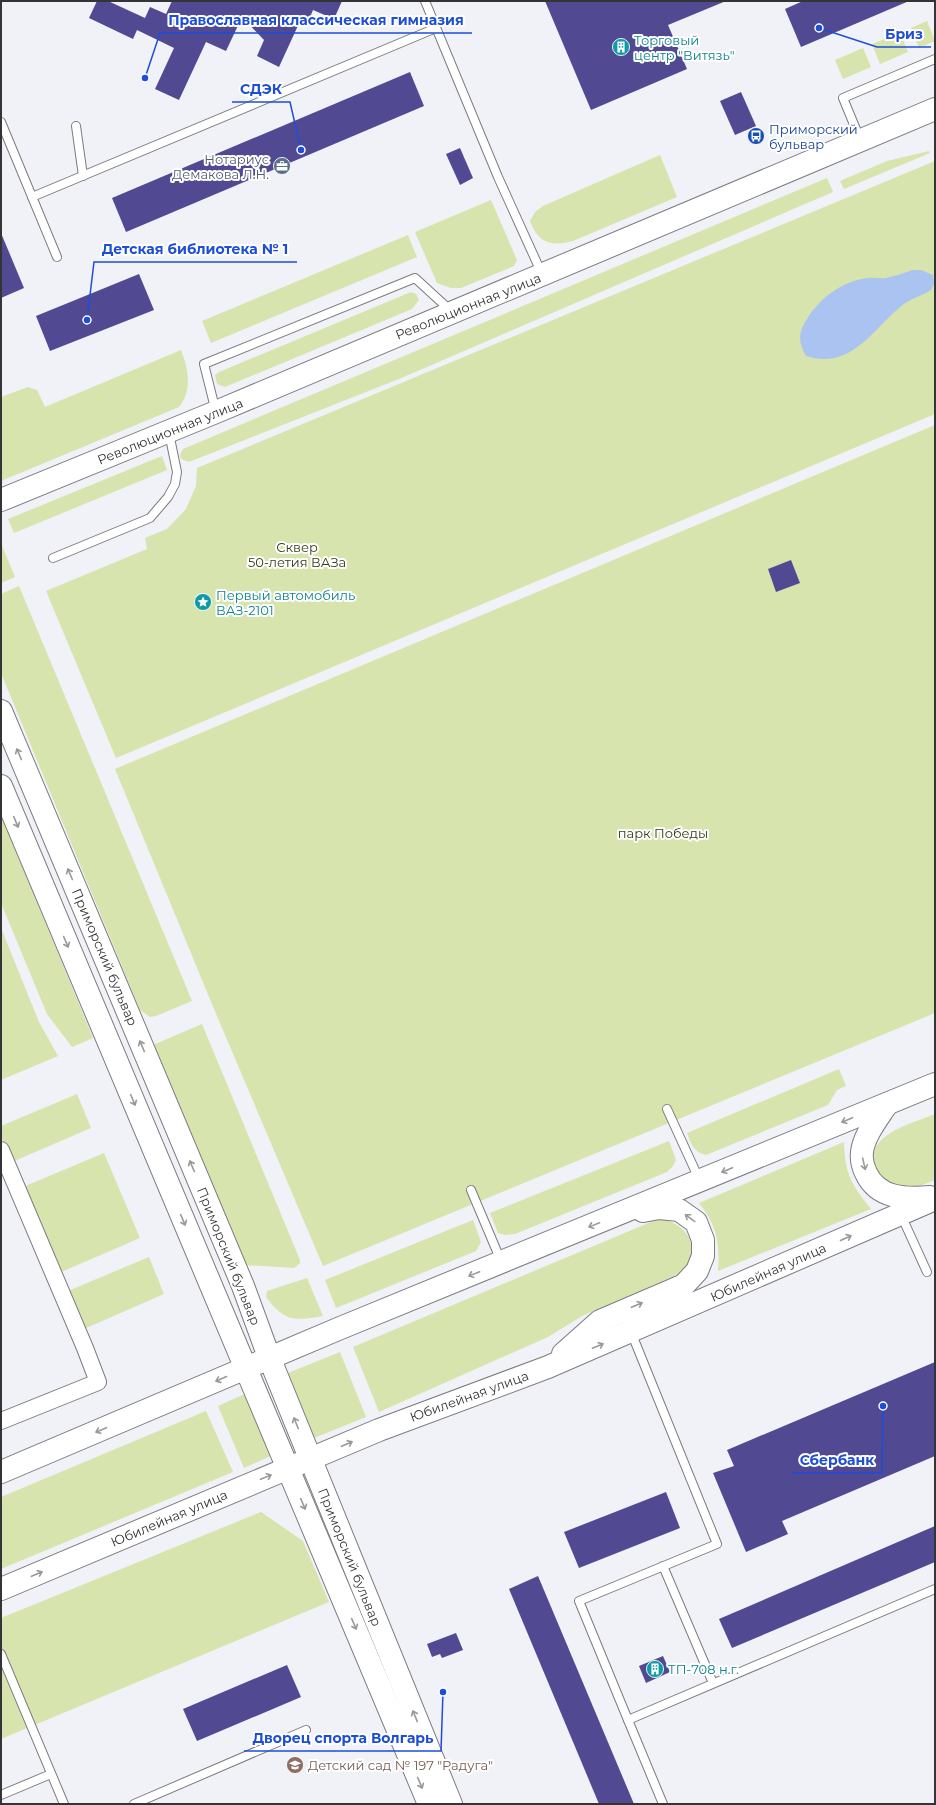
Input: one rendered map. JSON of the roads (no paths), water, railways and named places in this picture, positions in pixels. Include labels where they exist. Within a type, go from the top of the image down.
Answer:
[{"type":"main road","name":"Революционная улица","points":[[1,500],[216,412],[935,109]]},
{"type":"main road","name":"Приморский бульвар","points":[[1,711],[243,1286],[270,1357],[451,1804]]},
{"type":"main road","points":[[1,786],[429,1804]]},
{"type":"main road","points":[[1,1472],[270,1357],[700,1182],[935,1084]]},
{"type":"main road","points":[[888,1104],[869,1133],[862,1152],[862,1164],[867,1176],[876,1187],[889,1195],[909,1199],[935,1198]]},
{"type":"main road","name":"Юбилейная улица","points":[[1,1589],[379,1430],[548,1367],[632,1332],[935,1198]]},
{"type":"main road","points":[[548,1367],[600,1321],[684,1285],[697,1272],[703,1256],[703,1240],[696,1222],[679,1210],[659,1208],[621,1214]]},
{"type":"street","points":[[1,1150],[98,1382],[1,1421]]},
{"type":"lane","points":[[425,1],[498,177],[542,275]]},
{"type":"lane","points":[[32,197],[436,28]]},
{"type":"lane","points":[[861,141],[842,98],[935,59]]},
{"type":"lane","points":[[1,122],[57,257]]},
{"type":"lane","points":[[76,126],[83,176]]},
{"type":"lane","points":[[216,412],[204,364],[415,278],[452,312]]},
{"type":"lane","points":[[53,558],[150,518],[168,497],[175,484],[177,472],[168,431]]},
{"type":"lane","points":[[667,1109],[700,1182]]},
{"type":"lane","points":[[471,1190],[502,1262]]},
{"type":"lane","points":[[901,1214],[927,1272]]},
{"type":"lane","points":[[632,1332],[717,1544],[579,1601],[663,1804]]},
{"type":"lane","points":[[663,1566],[713,1683]]},
{"type":"lane","points":[[628,1720],[935,1589]]},
{"type":"lane","points":[[1,1654],[64,1804]]},
{"type":"lane","points":[[134,1804],[306,1730]]},
{"type":"lane","points":[[1,1796],[51,1774]]},
{"type":"water","points":[[913,270],[921,270],[933,275],[934,283],[931,290],[903,305],[869,337],[847,353],[835,358],[821,359],[806,356],[800,342],[802,328],[812,311],[825,298],[841,287],[858,280],[886,278]]},
{"type":"place","name":"Бриз","points":[[819,28]]},
{"type":"place","name":"Торговый центр \"Витязь\"","points":[[621,47]]},
{"type":"place","name":"Православная классическая гимназия","points":[[145,78]]},
{"type":"place","name":"Приморский бульвар","points":[[756,136]]},
{"type":"place","name":"СДЭК","points":[[301,150]]},
{"type":"place","name":"Нотариус Демакова Л.Н.","points":[[282,166]]},
{"type":"place","name":"Детская библиотека № 1","points":[[87,320]]},
{"type":"place","name":"Первый автомобиль ВАЗ-2101","points":[[203,602]]},
{"type":"place","name":"Сбербанк","points":[[883,1406]]},
{"type":"place","name":"ТП-708 н.г.","points":[[655,1669]]},
{"type":"place","name":"Дворец спорта Волгарь","points":[[443,1692]]},
{"type":"place","name":"Детский сад № 197 \"Радуга\"","points":[[295,1765]]},
{"type":"park label","name":"Сквер 50-летия ВАЗа","points":[[297,554]]},
{"type":"park label","name":"парк Победы","points":[[663,833]]}]
